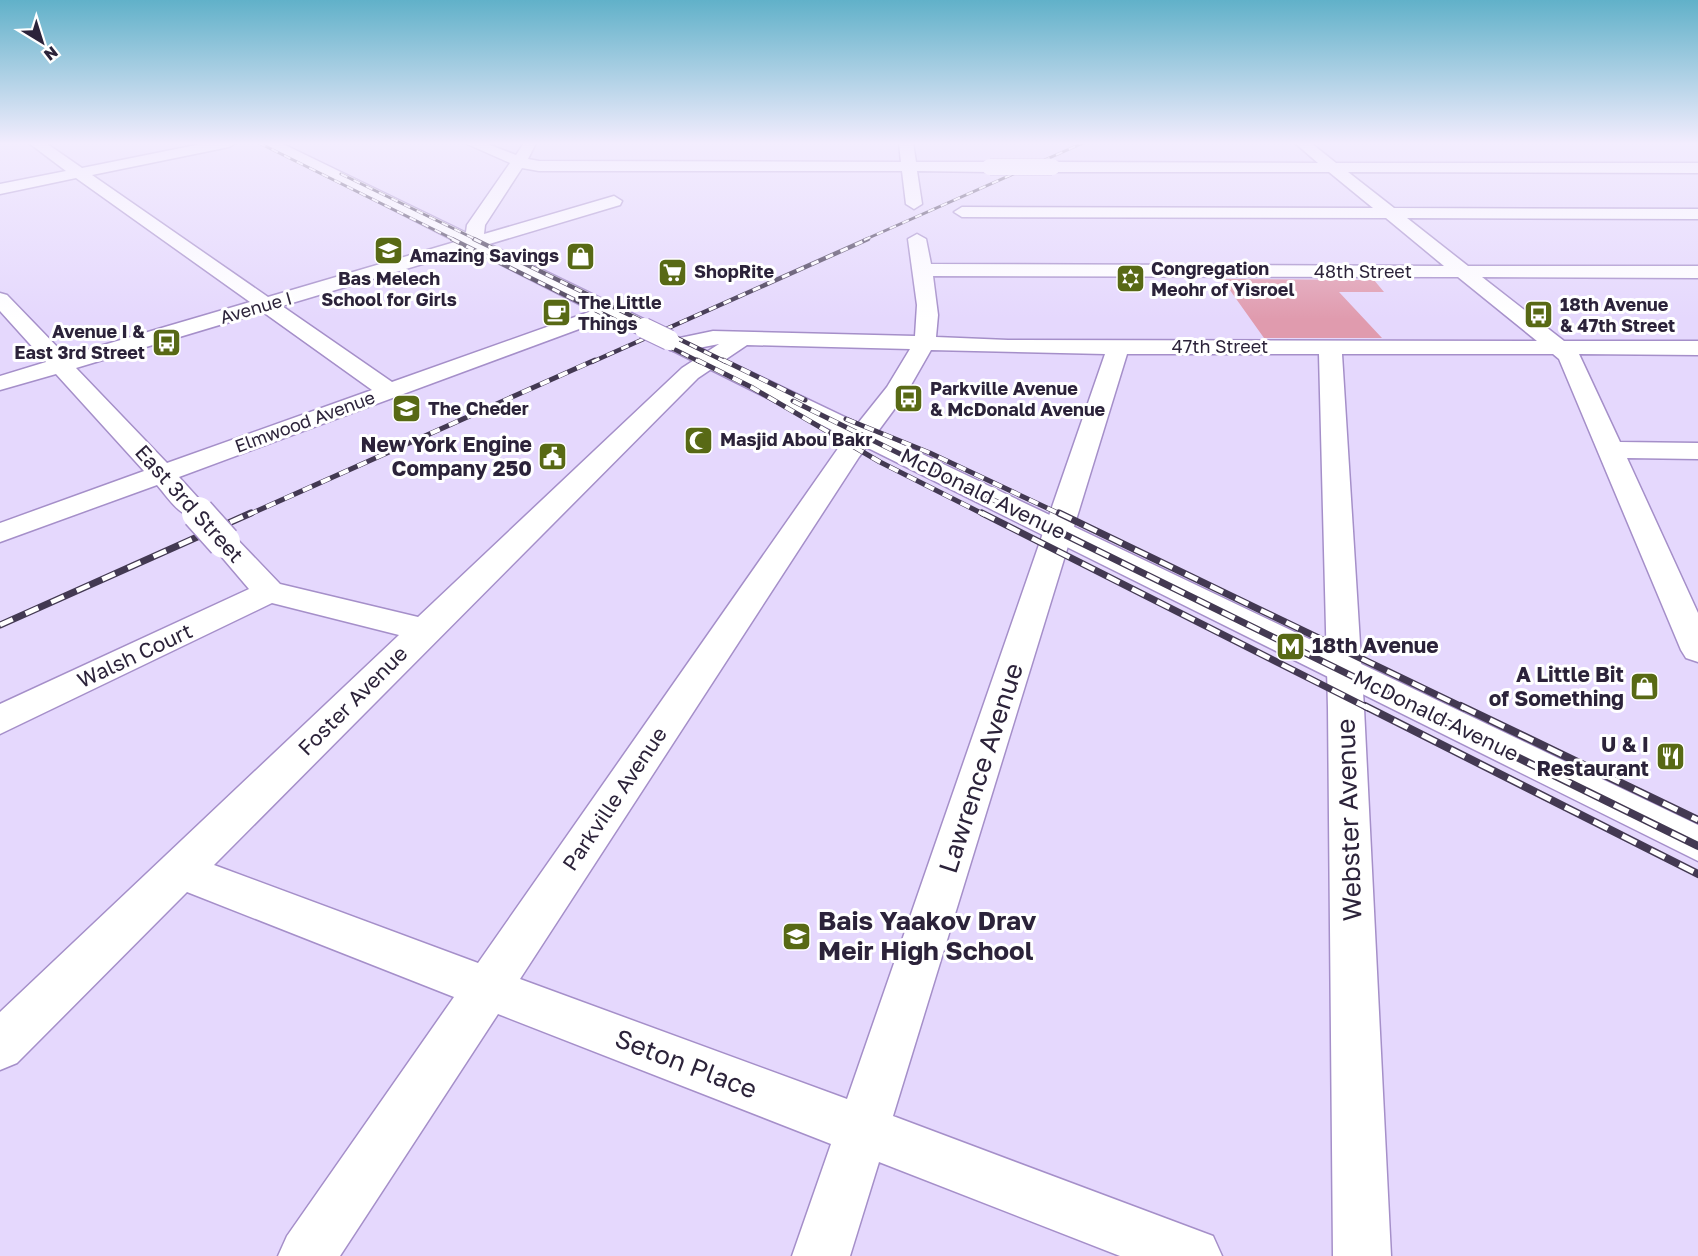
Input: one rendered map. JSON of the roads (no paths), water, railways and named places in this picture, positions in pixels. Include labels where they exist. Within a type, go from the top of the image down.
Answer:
[{"type":"street","points":[[121,202],[390,391]]},
{"type":"street","name":"McDonald Avenue","points":[[388,202],[1698,844]]},
{"type":"street","points":[[474,244],[476,225],[491,202]]},
{"type":"street","name":"Avenue I","points":[[0,383],[612,202]]},
{"type":"street","points":[[1377,202],[1561,348],[1573,362],[1612,450],[1692,609],[1698,650]]},
{"type":"street","points":[[1677,202],[1698,208]]},
{"type":"street","points":[[962,212],[1698,214]]},
{"type":"street","points":[[917,239],[928,328],[923,342]]},
{"type":"street","name":"48th Street","points":[[921,270],[1698,273]]},
{"type":"street","name":"East 3rd Street","points":[[0,298],[269,592]]},
{"type":"street","name":"Elmwood Avenue","points":[[0,533],[610,311]]},
{"type":"street","points":[[926,316],[1008,347]]},
{"type":"street","name":"47th Street","points":[[686,348],[706,338],[923,342],[1008,347],[1698,348]]},
{"type":"street","points":[[686,348],[741,339]]},
{"type":"street","name":"Parkville Avenue","points":[[307,1256],[917,357],[923,342]]},
{"type":"street","name":"Lawrence Avenue","points":[[821,1256],[1118,347]]},
{"type":"street","name":"Webster Avenue","points":[[1330,347],[1344,670],[1362,1256]]},
{"type":"street","name":"Foster Avenue","points":[[0,1046],[690,373],[686,348]]},
{"type":"street","points":[[1612,450],[1698,451]]},
{"type":"street","points":[[269,592],[424,630]]},
{"type":"street","name":"Walsh Court","points":[[0,720],[269,592]]},
{"type":"street","name":"Seton Place","points":[[180,871],[1193,1256]]},
{"type":"railway","points":[[377,202],[455,240]]},
{"type":"railway","points":[[398,202],[477,240]]},
{"type":"railway","points":[[864,240],[951,202]]},
{"type":"railway","points":[[452,239],[649,337]]},
{"type":"railway","points":[[474,239],[662,331]]},
{"type":"railway","points":[[662,331],[868,239]]},
{"type":"railway","points":[[649,337],[662,331]]},
{"type":"railway","points":[[662,331],[726,362]]},
{"type":"railway","points":[[592,362],[649,337]]},
{"type":"railway","points":[[649,337],[700,362]]},
{"type":"railway","points":[[248,515],[595,360]]},
{"type":"railway","points":[[697,360],[751,387],[880,462],[985,515]]},
{"type":"railway","points":[[723,360],[805,400]]},
{"type":"railway","points":[[793,401],[1024,515]]},
{"type":"railway","points":[[846,419],[930,453],[1062,515]]},
{"type":"railway","points":[[0,625],[251,513]]},
{"type":"railway","points":[[982,513],[1368,708]]},
{"type":"railway","points":[[1021,513],[1417,708]]},
{"type":"railway","points":[[1059,513],[1464,708]]},
{"type":"railway","points":[[1365,706],[1698,874]]},
{"type":"railway","points":[[1413,706],[1698,846]]},
{"type":"railway","points":[[1461,706],[1698,820]]},
{"type":"place","name":"Bas Melech School for Girls","points":[[389,250]]},
{"type":"place","name":"Amazing Savings","points":[[580,256]]},
{"type":"place","name":"ShopRite","points":[[673,272]]},
{"type":"place","name":"Congregation Meohr of Yisroel","points":[[1130,279]]},
{"type":"place","name":"The Little Things","points":[[557,313]]},
{"type":"place","name":"18th Avenue & 47th Street","points":[[1539,315]]},
{"type":"place","name":"Avenue I & East 3rd Street","points":[[166,342]]},
{"type":"place","name":"Parkville Avenue & McDonald Avenue","points":[[909,399]]},
{"type":"place","name":"The Cheder","points":[[407,409]]},
{"type":"place","name":"Masjid Abou Bakr","points":[[699,440]]},
{"type":"place","name":"New York Engine Company 250","points":[[553,457]]},
{"type":"place","name":"18th Avenue","points":[[1291,646]]},
{"type":"place","name":"A Little Bit of Something","points":[[1645,687]]},
{"type":"place","name":"U & I Restaurant","points":[[1670,757]]},
{"type":"place","name":"Bais Yaakov Drav Meir High School","points":[[797,936]]}]
